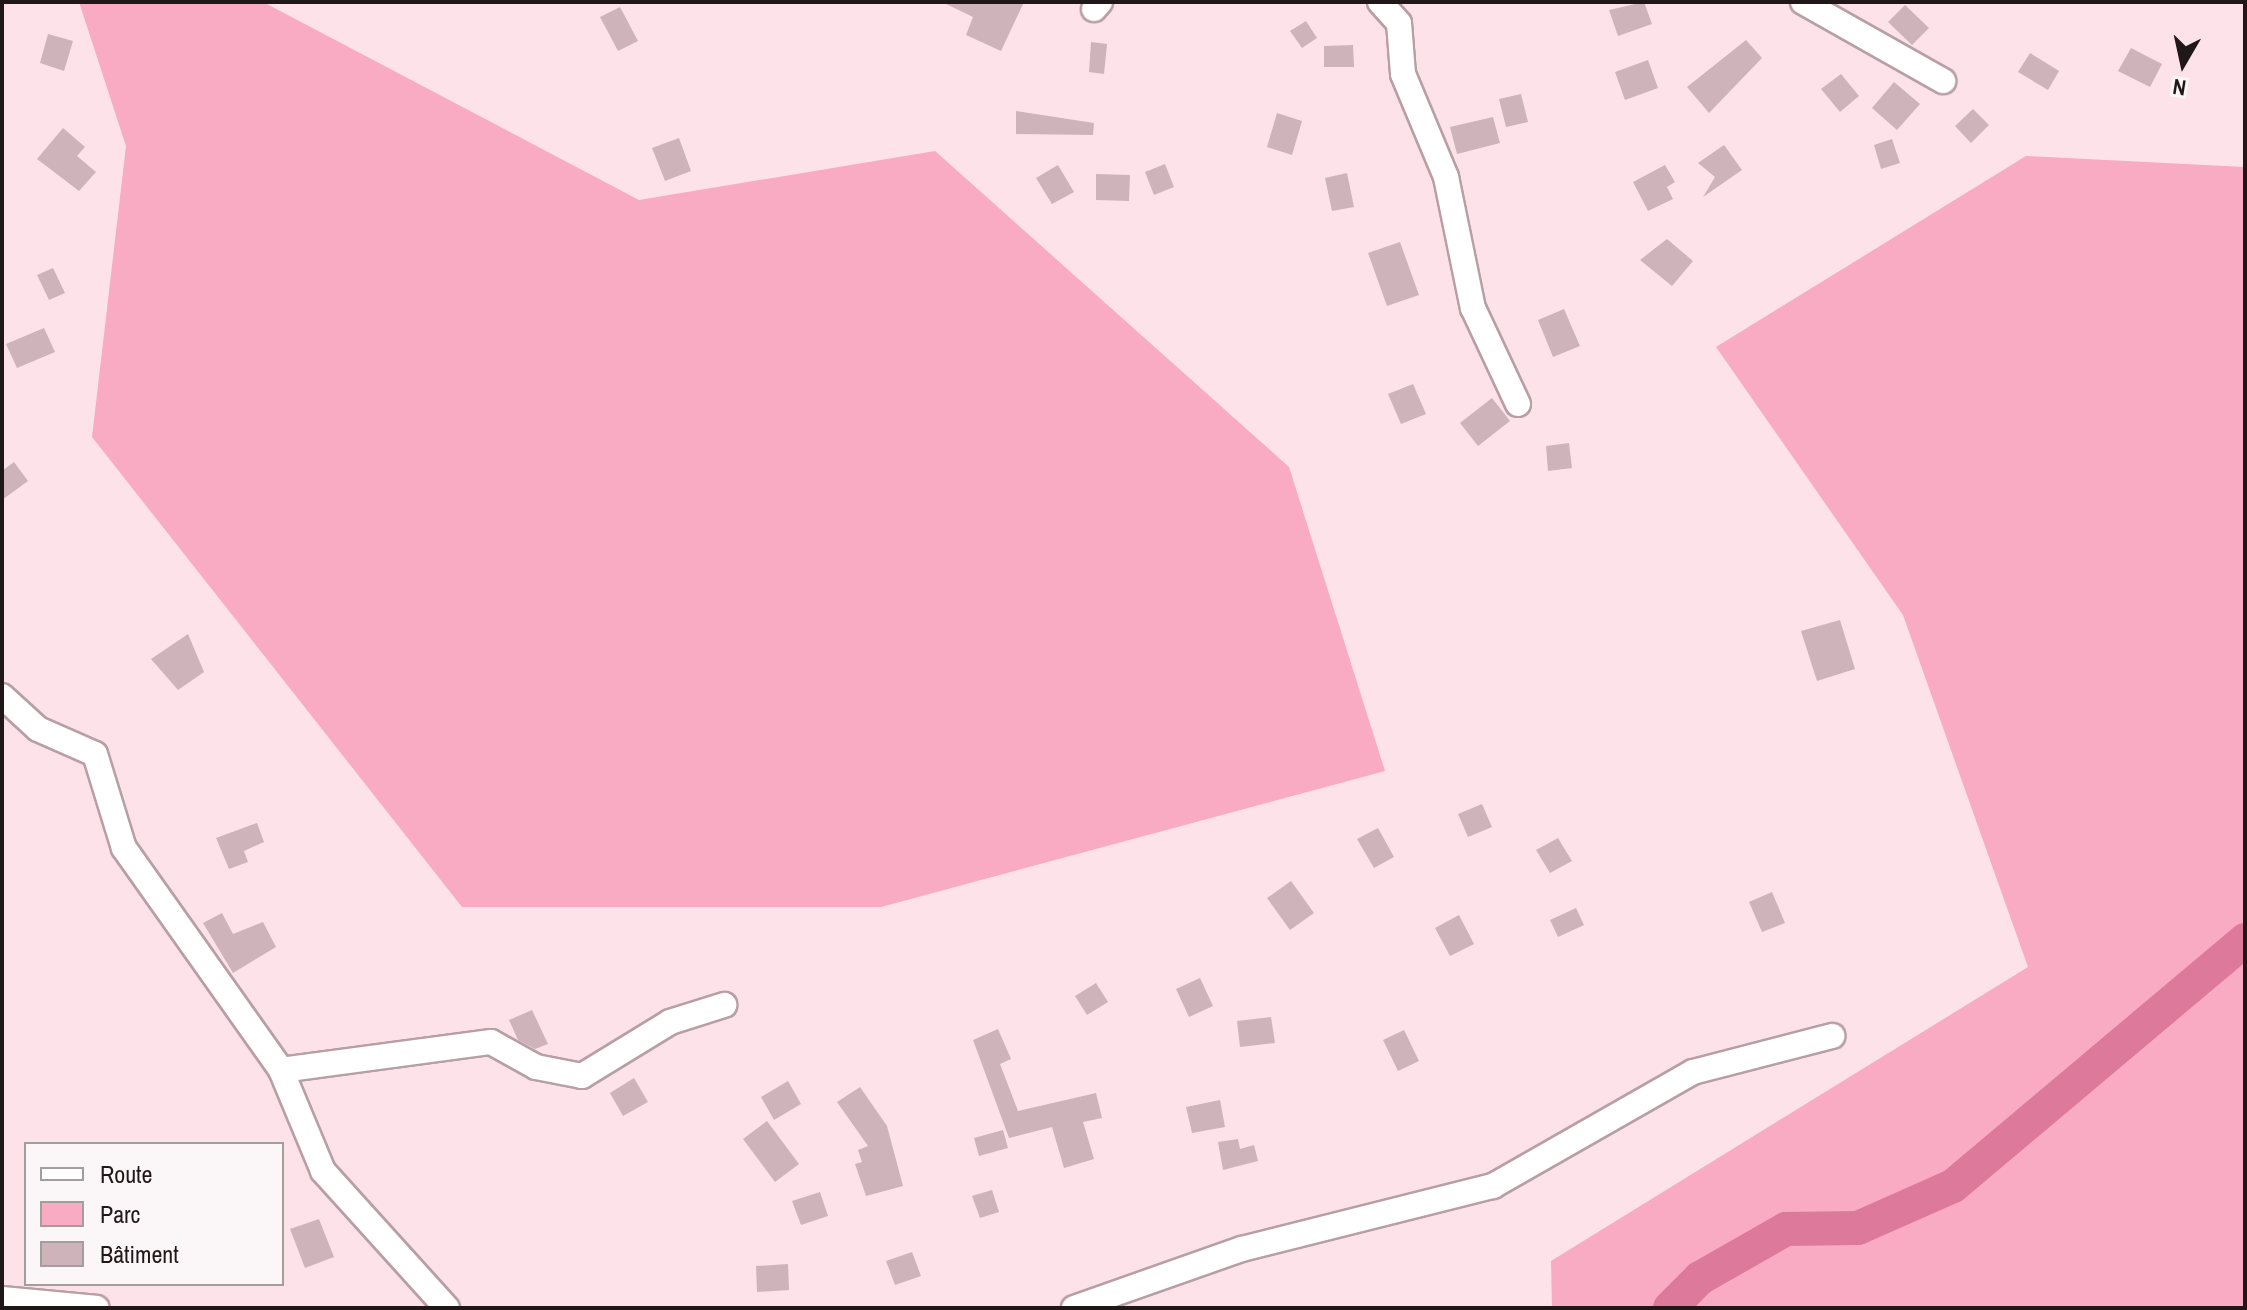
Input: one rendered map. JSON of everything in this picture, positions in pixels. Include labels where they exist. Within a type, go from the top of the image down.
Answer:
[{"type":"street","points":[[1380,2],[1399,23],[1403,74],[1446,177],[1473,308],[1518,404]]},
{"type":"street","points":[[1803,2],[1943,81]]},
{"type":"street","points":[[2,696],[38,729],[95,754],[124,848],[281,1070],[323,1171],[447,1308]]},
{"type":"street","points":[[281,1070],[491,1042],[536,1067],[582,1076],[670,1022],[724,1005]]},
{"type":"street","points":[[1074,1308],[1242,1249],[1468,1195],[1693,1072],[1832,1036]]},
{"type":"street","points":[[2,1299],[97,1308]]},
{"type":"green space","points":[[79,2],[263,2],[639,200],[935,151],[1289,467],[1385,771],[881,907],[462,907],[92,437],[126,146]]},
{"type":"green space","points":[[2026,156],[2245,167],[2245,1308],[1552,1308],[1551,1261],[2028,967],[1903,615],[1716,347]]},
{"type":"building","points":[[942,2],[1024,2],[1001,51],[966,35],[973,17]]},
{"type":"building","points":[[1644,2],[1652,24],[1618,36],[1609,10]]},
{"type":"building","points":[[1905,5],[1929,28],[1912,45],[1888,22]]},
{"type":"building","points":[[620,7],[638,41],[618,51],[600,17]]},
{"type":"building","points":[[1306,21],[1317,38],[1302,48],[1290,31]]},
{"type":"building","points":[[48,34],[73,41],[64,71],[40,63]]},
{"type":"building","points":[[1746,40],[1762,58],[1709,113],[1687,87]]},
{"type":"building","points":[[1091,42],[1107,44],[1104,74],[1089,72]]},
{"type":"building","points":[[1353,45],[1354,67],[1324,67],[1324,46]]},
{"type":"building","points":[[2131,48],[2162,64],[2150,87],[2118,71]]},
{"type":"building","points":[[2030,53],[2059,71],[2048,90],[2018,72]]},
{"type":"building","points":[[1648,60],[1658,88],[1625,100],[1615,72]]},
{"type":"building","points":[[1841,74],[1859,96],[1840,112],[1821,89]]},
{"type":"building","points":[[1894,82],[1920,104],[1897,130],[1872,108]]},
{"type":"building","points":[[1521,94],[1528,122],[1506,127],[1499,99]]},
{"type":"building","points":[[1973,109],[1989,125],[1971,143],[1955,126]]},
{"type":"building","points":[[1016,111],[1094,123],[1093,135],[1016,134]]},
{"type":"building","points":[[1277,113],[1302,121],[1292,155],[1267,147]]},
{"type":"building","points":[[1493,117],[1500,143],[1457,154],[1450,127]]},
{"type":"building","points":[[63,128],[85,147],[77,156],[96,172],[79,191],[37,159]]},
{"type":"building","points":[[679,138],[691,171],[665,181],[652,148]]},
{"type":"building","points":[[1892,139],[1900,163],[1881,169],[1874,145]]},
{"type":"building","points":[[1724,145],[1742,170],[1703,197],[1715,177],[1698,163]]},
{"type":"building","points":[[1165,164],[1174,187],[1154,195],[1145,172]]},
{"type":"building","points":[[1058,165],[1074,192],[1052,204],[1036,178]]},
{"type":"building","points":[[1665,165],[1675,182],[1667,187],[1673,199],[1648,211],[1633,182]]},
{"type":"building","points":[[1347,173],[1354,207],[1332,211],[1325,178]]},
{"type":"building","points":[[1096,174],[1130,175],[1129,201],[1096,200]]},
{"type":"building","points":[[1667,239],[1693,261],[1672,286],[1640,260]]},
{"type":"building","points":[[1400,242],[1419,295],[1387,306],[1368,253]]},
{"type":"building","points":[[53,268],[65,293],[49,300],[37,275]]},
{"type":"building","points":[[1564,309],[1580,346],[1553,357],[1538,320]]},
{"type":"building","points":[[44,328],[55,352],[17,368],[6,344]]},
{"type":"building","points":[[1413,384],[1426,414],[1401,424],[1388,394]]},
{"type":"building","points":[[1492,398],[1510,421],[1478,446],[1460,423]]},
{"type":"building","points":[[1569,443],[1572,468],[1548,471],[1546,446]]},
{"type":"building","points":[[14,462],[28,481],[2,500],[2,471]]},
{"type":"building","points":[[1840,620],[1855,669],[1817,681],[1801,631]]},
{"type":"building","points":[[188,634],[204,672],[178,690],[151,659]]},
{"type":"building","points":[[1482,804],[1492,827],[1468,837],[1458,814]]},
{"type":"building","points":[[257,823],[264,842],[244,851],[248,862],[229,869],[216,838]]},
{"type":"building","points":[[1378,828],[1394,857],[1374,868],[1357,839]]},
{"type":"building","points":[[1558,838],[1572,861],[1550,873],[1536,850]]},
{"type":"building","points":[[1291,881],[1314,913],[1290,930],[1267,898]]},
{"type":"building","points":[[1772,892],[1785,923],[1762,932],[1749,902]]},
{"type":"building","points":[[1576,908],[1584,925],[1558,937],[1550,920]]},
{"type":"building","points":[[222,913],[233,934],[263,922],[276,947],[233,973],[203,923]]},
{"type":"building","points":[[1459,915],[1474,944],[1450,956],[1435,928]]},
{"type":"building","points":[[1200,978],[1213,1006],[1189,1017],[1176,989]]},
{"type":"building","points":[[1096,983],[1108,1002],[1087,1015],[1075,996]]},
{"type":"building","points":[[532,1010],[548,1044],[535,1049],[518,1040],[509,1020]]},
{"type":"building","points":[[1271,1017],[1275,1043],[1240,1047],[1237,1021]]},
{"type":"building","points":[[998,1029],[1011,1059],[1000,1064],[1018,1111],[1096,1093],[1102,1118],[1083,1122],[1094,1159],[1064,1168],[1052,1127],[1009,1138],[973,1040]]},
{"type":"building","points":[[1404,1030],[1419,1061],[1398,1071],[1383,1040]]},
{"type":"building","points":[[634,1078],[648,1102],[623,1116],[610,1093]]},
{"type":"building","points":[[788,1081],[801,1104],[774,1120],[761,1097]]},
{"type":"building","points":[[860,1087],[887,1126],[903,1186],[866,1196],[855,1164],[862,1162],[858,1150],[868,1146],[837,1102]]},
{"type":"building","points":[[1220,1100],[1225,1127],[1192,1133],[1186,1107]]},
{"type":"building","points":[[767,1121],[799,1164],[775,1182],[743,1139]]},
{"type":"building","points":[[1003,1130],[1008,1148],[979,1156],[974,1138]]},
{"type":"building","points":[[1238,1139],[1240,1149],[1254,1145],[1258,1161],[1223,1170],[1218,1142]]},
{"type":"building","points":[[992,1190],[999,1212],[980,1218],[972,1196]]},
{"type":"building","points":[[820,1192],[828,1216],[801,1225],[792,1201]]},
{"type":"building","points":[[319,1219],[334,1257],[305,1268],[290,1229]]},
{"type":"building","points":[[912,1252],[921,1276],[895,1285],[886,1261]]},
{"type":"building","points":[[788,1264],[789,1290],[757,1292],[756,1266]]},
{"type":"waterway","points":[[1670,1308],[1700,1278],[1786,1229],[1858,1228],[1953,1186],[2245,940]]}]
